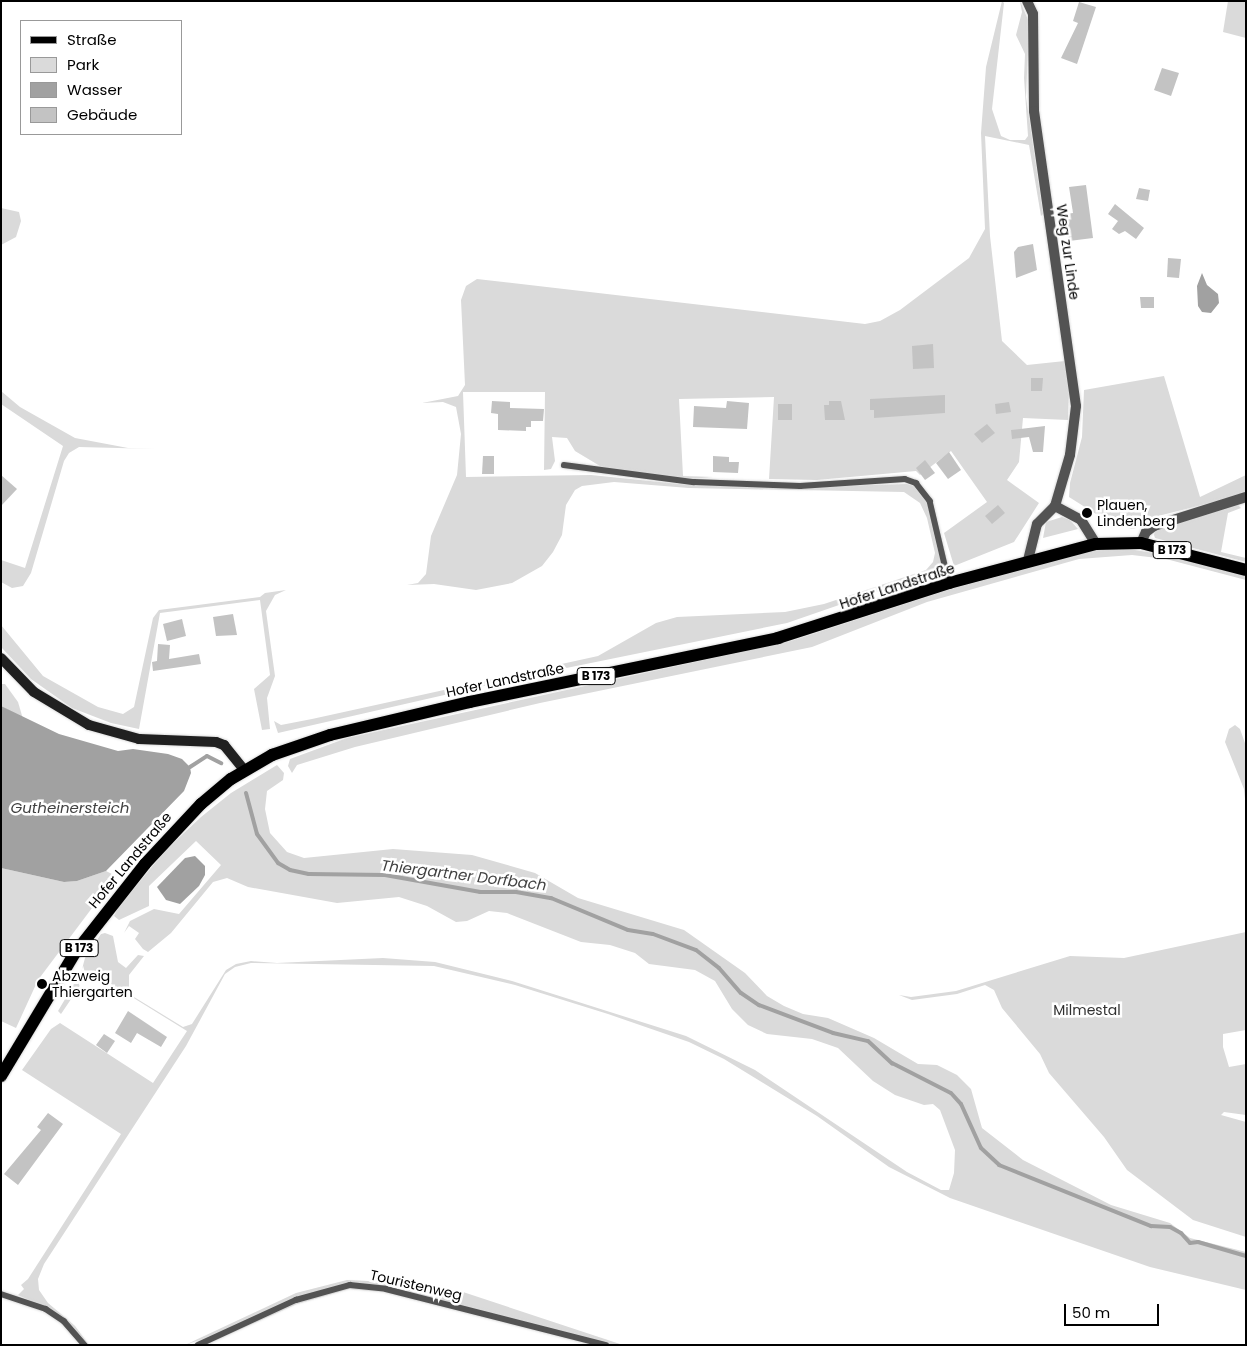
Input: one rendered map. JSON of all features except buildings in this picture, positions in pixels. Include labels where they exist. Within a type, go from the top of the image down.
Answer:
[{"type":"main road","name":"Hofer Landstraße","points":[[1,1076],[5,1065],[99,920],[179,825],[244,770],[272,756],[330,735],[470,702],[778,638],[1028,560],[1096,544],[1141,543],[1246,570]]},
{"type":"street","name":"Weg zur Linde","points":[[1027,1],[1033,14],[1034,111],[1076,406],[1070,455],[1055,506],[1037,524],[1028,560]]},
{"type":"street","points":[[1141,543],[1146,532],[1154,526],[1246,497]]},
{"type":"street","points":[[1055,506],[1080,520],[1096,544]]},
{"type":"street","points":[[1,658],[34,692],[89,725],[139,739],[216,742],[224,746],[244,770]]},
{"type":"lane","points":[[564,466],[694,482],[800,486],[906,479],[916,483],[930,501],[949,584]]},
{"type":"lane","name":"Touristenweg","points":[[198,1345],[296,1300],[350,1285],[386,1289],[606,1345]]},
{"type":"lane","points":[[1,1294],[46,1309],[64,1321],[85,1345]]},
{"type":"green space","points":[[1002,1],[1004,3],[992,109],[1001,136],[1010,140],[1025,140],[1028,136],[1024,78],[1025,54],[1016,35],[1022,12],[1020,1],[1029,22],[1026,97],[1043,214],[1041,216],[1029,145],[985,136],[990,236],[1002,341],[1027,365],[1065,361],[1069,389],[1068,420],[1023,418],[1019,462],[1007,480],[1039,503],[1014,542],[954,566],[944,533],[987,502],[951,451],[920,475],[916,471],[817,480],[769,479],[774,397],[679,399],[683,476],[713,477],[690,479],[617,471],[600,466],[575,451],[567,438],[552,437],[555,461],[551,469],[544,470],[545,392],[463,392],[466,477],[591,475],[689,485],[804,487],[907,484],[914,486],[926,500],[943,569],[787,623],[527,676],[278,733],[274,721],[281,725],[312,719],[598,656],[656,623],[677,617],[785,612],[824,604],[926,570],[933,562],[935,553],[927,518],[920,503],[904,492],[689,488],[614,482],[582,486],[575,490],[566,505],[562,535],[553,552],[542,566],[512,583],[476,590],[434,584],[407,585],[418,583],[426,574],[431,536],[457,475],[461,434],[456,407],[443,402],[422,403],[458,396],[465,385],[461,300],[466,286],[477,279],[865,324],[880,321],[900,310],[969,258],[985,229],[981,133],[986,67]]},
{"type":"green space","points":[[1228,1],[1246,1],[1246,38],[1223,32]]},
{"type":"green space","points":[[1,208],[19,212],[21,221],[16,237],[1,245]]},
{"type":"green space","points":[[1164,376],[1200,497],[1246,475],[1246,494],[1158,516],[1134,529],[1115,526],[1069,497],[1070,483],[1082,437],[1084,390]]},
{"type":"green space","points":[[1,391],[20,407],[75,438],[128,448],[157,449],[79,447],[69,453],[64,461],[31,573],[23,586],[12,588],[1,582],[1,560],[25,568],[63,446],[1,404]]},
{"type":"green space","points":[[1237,504],[1241,508],[1228,513],[1221,552],[1246,558],[1246,562],[1155,538],[1155,530]]},
{"type":"green space","points":[[1062,517],[1070,520],[1078,529],[1043,538],[1046,522]]},
{"type":"green space","points":[[1122,548],[1166,555],[1246,576],[1246,580],[1166,559],[1132,555],[1079,559],[927,602],[812,647],[540,703],[355,747],[297,765],[292,773],[288,766],[290,759],[347,738],[791,641],[951,589],[1096,550]]},
{"type":"green space","points":[[286,590],[275,595],[266,611],[275,676],[267,698],[270,729],[262,730],[254,689],[270,675],[260,600],[160,613],[139,729],[111,723],[72,708],[31,679],[1,647],[1,625],[43,676],[98,707],[123,714],[134,707],[153,618],[159,610],[260,597],[265,593]]},
{"type":"green space","points":[[1,684],[5,684],[18,702],[23,719],[1,706]]},
{"type":"green space","points":[[1235,725],[1240,729],[1246,746],[1246,809],[1244,789],[1225,742],[1229,729]]},
{"type":"green space","points":[[277,765],[284,773],[283,780],[267,791],[265,809],[270,833],[287,852],[304,858],[393,849],[472,855],[535,873],[578,898],[684,930],[745,973],[767,996],[784,1006],[803,1014],[828,1018],[874,1038],[918,1064],[937,1065],[957,1075],[971,1089],[982,1128],[1023,1160],[1111,1205],[1170,1223],[1190,1238],[1246,1252],[1246,1290],[1150,1267],[950,1198],[889,1167],[817,1116],[724,1059],[689,1042],[608,1014],[515,985],[434,966],[251,963],[235,967],[225,974],[186,1046],[44,1264],[38,1279],[39,1290],[48,1303],[75,1326],[89,1345],[62,1316],[18,1295],[24,1289],[21,1285],[28,1279],[121,1134],[22,1070],[51,1029],[60,1023],[153,1083],[187,1031],[90,971],[61,1014],[58,1011],[74,984],[78,984],[85,958],[101,934],[105,933],[113,936],[118,962],[126,968],[138,955],[144,956],[129,975],[129,988],[134,997],[183,1027],[192,1024],[226,970],[236,964],[251,961],[277,963],[383,958],[435,962],[512,981],[686,1036],[755,1070],[907,1172],[941,1190],[949,1190],[954,1173],[955,1150],[940,1110],[933,1104],[924,1105],[895,1095],[873,1081],[838,1048],[812,1039],[767,1034],[748,1025],[732,1009],[715,981],[695,970],[649,964],[635,953],[610,945],[581,942],[507,913],[489,911],[467,921],[456,922],[427,906],[399,897],[337,903],[248,887],[227,878],[213,882],[171,933],[148,952],[143,949],[135,939],[139,933],[129,926],[124,933],[130,921],[154,909],[179,914],[221,865],[196,841],[149,886],[149,906],[119,920],[114,916],[119,906],[167,849],[201,817],[231,793]]},
{"type":"green space","points":[[1,868],[64,882],[77,881],[106,871],[112,874],[113,880],[38,980],[16,1028],[1,1021]]},
{"type":"green space","name":"Milmestal","points":[[1246,932],[1246,1030],[1223,1034],[1223,1047],[1229,1067],[1246,1064],[1246,1115],[1224,1112],[1221,1115],[1246,1122],[1246,1237],[1193,1220],[1127,1170],[1104,1137],[1049,1073],[1040,1054],[1002,1008],[994,990],[985,985],[957,994],[912,1000],[899,995],[911,997],[956,991],[1070,956],[1124,958]]},
{"type":"green space","points":[[347,1280],[368,1281],[418,1292],[463,1292],[623,1345],[612,1345],[396,1289],[345,1283],[285,1302],[223,1332],[185,1345],[296,1293]]},
{"type":"green space","points":[[349,1287],[385,1291],[596,1345],[385,1292],[349,1289],[297,1304],[205,1345],[297,1302]]},
{"type":"water","points":[[1202,273],[1207,285],[1218,294],[1219,303],[1211,313],[1202,312],[1198,306],[1197,286]]},
{"type":"water","name":"Gutheinersteich","points":[[1,706],[59,734],[118,751],[133,749],[168,754],[182,759],[190,767],[191,773],[184,791],[106,871],[77,881],[64,882],[1,868]]},
{"type":"water","points":[[195,856],[205,866],[205,875],[199,886],[180,904],[166,900],[157,887],[185,858]]},
{"type":"waterway","name":"Thiergartner Dorfbach","points":[[190,767],[207,756],[221,763]]},
{"type":"waterway","name":"Thiergartner Dorfbach","points":[[246,793],[257,834],[278,863],[290,870],[309,874],[385,875],[480,892],[516,892],[551,898],[628,930],[653,934],[696,950],[719,968],[741,993],[759,1005],[833,1033],[868,1041],[892,1063],[951,1093],[961,1104],[981,1148],[999,1165],[1151,1226],[1170,1227],[1181,1233],[1190,1243],[1198,1242],[1246,1256]]},
{"type":"place","name":"Plauen, Lindenberg","points":[[1087,513]]},
{"type":"place","name":"Abzweig Thiergarten","points":[[42,984]]}]
